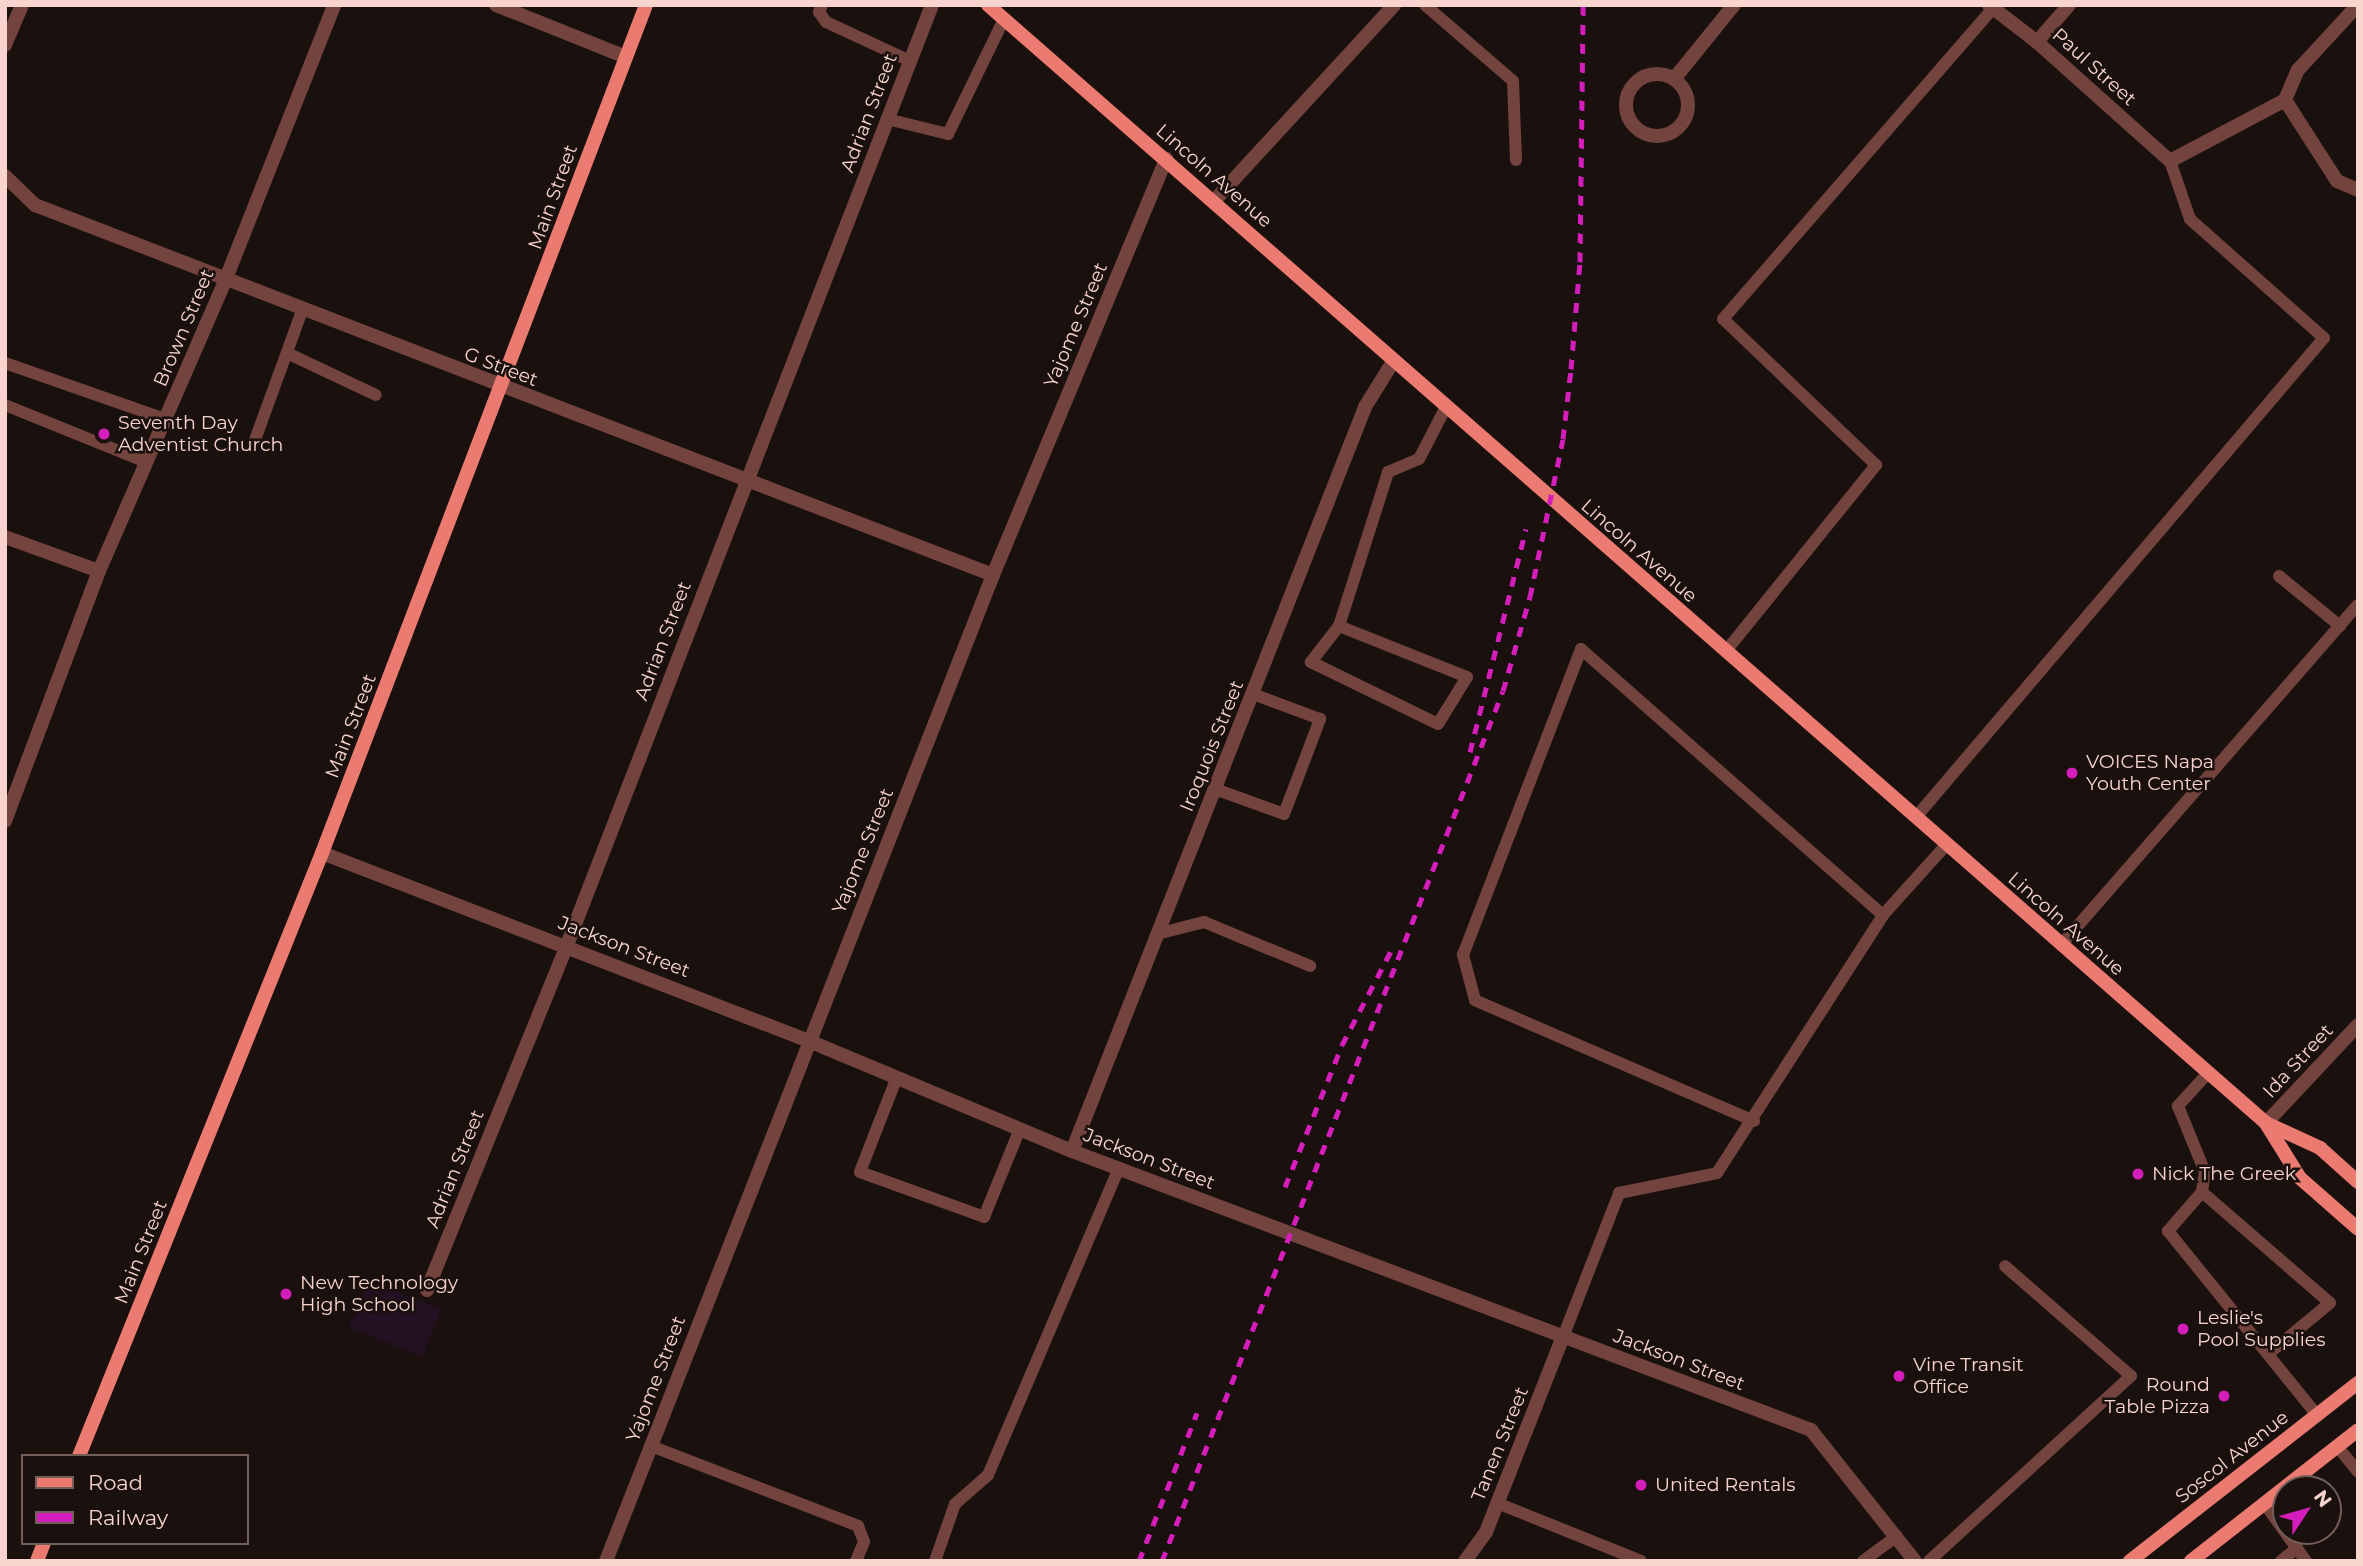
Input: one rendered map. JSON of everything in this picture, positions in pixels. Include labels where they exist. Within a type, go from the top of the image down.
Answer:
[{"type":"main road","name":"Main Street","points":[[80,1454],[322,852],[502,389],[646,5]]},
{"type":"main road","name":"Lincoln Avenue","points":[[988,5],[2266,1124],[2300,1178],[2358,1229]]},
{"type":"main road","name":"Lincoln Avenue","points":[[2266,1124],[2320,1148],[2358,1182]]},
{"type":"main road","name":"Soscol Avenue","points":[[2130,1561],[2358,1383]]},
{"type":"main road","points":[[2191,1561],[2358,1430]]},
{"type":"street","points":[[5,45],[22,5]]},
{"type":"street","name":"Brown Street","points":[[5,821],[99,571],[225,281],[334,5]]},
{"type":"street","points":[[496,5],[626,57]]},
{"type":"street","name":"Adrian Street","points":[[427,1290],[567,945],[932,5]]},
{"type":"street","points":[[1214,201],[1394,5]]},
{"type":"street","points":[[1674,79],[1734,5]]},
{"type":"street","points":[[2037,42],[2069,5]]},
{"type":"street","points":[[2170,161],[2285,100],[2298,70],[2358,5]]},
{"type":"street","name":"Paul Street","points":[[1991,7],[2037,42],[2170,161]]},
{"type":"street","points":[[1654,74],[1674,79],[1688,104],[1683,122],[1658,136],[1639,130],[1632,123],[1626,103],[1635,83],[1654,74]]},
{"type":"street","points":[[2285,100],[2337,181],[2358,190]]},
{"type":"street","name":"Yajome Street","points":[[606,1561],[993,575],[1166,159]]},
{"type":"street","name":"G Street","points":[[5,176],[36,205],[502,389],[993,575]]},
{"type":"street","name":"Iroquois Street","points":[[1072,1151],[1365,407],[1394,360]]},
{"type":"street","points":[[5,537],[99,571]]},
{"type":"street","name":"Jackson Street","points":[[322,852],[567,945],[808,1041],[1072,1151],[1811,1430],[1915,1561]]},
{"type":"street","name":"Ida Street","points":[[2266,1124],[2358,1025]]},
{"type":"street","name":"Tanen Street","points":[[1465,1561],[1486,1532],[1563,1337]]},
{"type":"lane","points":[[822,5],[819,12],[826,22],[910,61]]},
{"type":"lane","points":[[1425,5],[1513,81],[1516,160]]},
{"type":"lane","points":[[1726,651],[1876,465],[1723,319],[1991,7]]},
{"type":"lane","points":[[887,119],[948,134],[1004,19]]},
{"type":"lane","points":[[1916,817],[2324,338],[2190,219],[2170,161]]},
{"type":"lane","points":[[255,440],[302,311]]},
{"type":"lane","points":[[287,353],[376,395]]},
{"type":"lane","points":[[5,363],[165,419]]},
{"type":"lane","points":[[5,405],[146,462]]},
{"type":"lane","points":[[1339,625],[1467,677],[1438,724],[1311,662],[1339,625],[1388,472],[1419,459],[1446,407]]},
{"type":"lane","points":[[2279,576],[2340,626]]},
{"type":"lane","points":[[2061,945],[2358,605]]},
{"type":"lane","points":[[1754,1121],[1475,1000],[1463,955],[1581,649],[1884,915]]},
{"type":"lane","points":[[1215,789],[1284,814],[1320,719],[1253,694]]},
{"type":"lane","points":[[1563,1337],[1619,1193],[1717,1173],[1754,1121],[1884,915],[1947,845]]},
{"type":"lane","points":[[1157,934],[1204,922],[1310,966]]},
{"type":"lane","points":[[2208,1073],[2178,1106],[2205,1172],[2202,1192],[2168,1231],[2318,1415]]},
{"type":"lane","points":[[897,1077],[860,1171],[984,1217],[1020,1129]]},
{"type":"lane","points":[[934,1561],[955,1504],[988,1475],[1119,1168]]},
{"type":"lane","points":[[2202,1192],[2330,1303],[2268,1354]]},
{"type":"lane","points":[[1929,1561],[2131,1376],[2005,1266]]},
{"type":"lane","points":[[651,1446],[859,1527],[864,1542],[856,1561]]},
{"type":"lane","points":[[2337,1446],[2358,1472]]},
{"type":"lane","points":[[1497,1503],[1641,1561]]},
{"type":"lane","points":[[2264,1503],[2306,1561]]},
{"type":"lane","points":[[1863,1561],[1897,1536]]},
{"type":"lane","points":[[2281,1561],[2297,1548]]},
{"type":"shaded area","points":[[368,1280],[441,1310],[422,1357],[349,1327]]},
{"type":"railway","points":[[1162,1561],[1503,691],[1530,597],[1563,439],[1571,369],[1580,262],[1583,5]]},
{"type":"railway","points":[[1470,752],[1526,529]]},
{"type":"railway","points":[[1285,1187],[1342,1045],[1391,951]]},
{"type":"railway","points":[[1139,1561],[1197,1413]]},
{"type":"place","name":"Seventh Day Adventist Church","points":[[104,434]]},
{"type":"place","name":"VOICES Napa Youth Center","points":[[2072,773]]},
{"type":"place","name":"Nick The Greek","points":[[2138,1174]]},
{"type":"place","name":"New Technology High School","points":[[286,1294]]},
{"type":"place","name":"Leslie's Pool Supplies","points":[[2183,1329]]},
{"type":"place","name":"Vine Transit Office","points":[[1899,1376]]},
{"type":"place","name":"Round Table Pizza","points":[[2224,1396]]},
{"type":"place","name":"United Rentals","points":[[1641,1485]]}]
